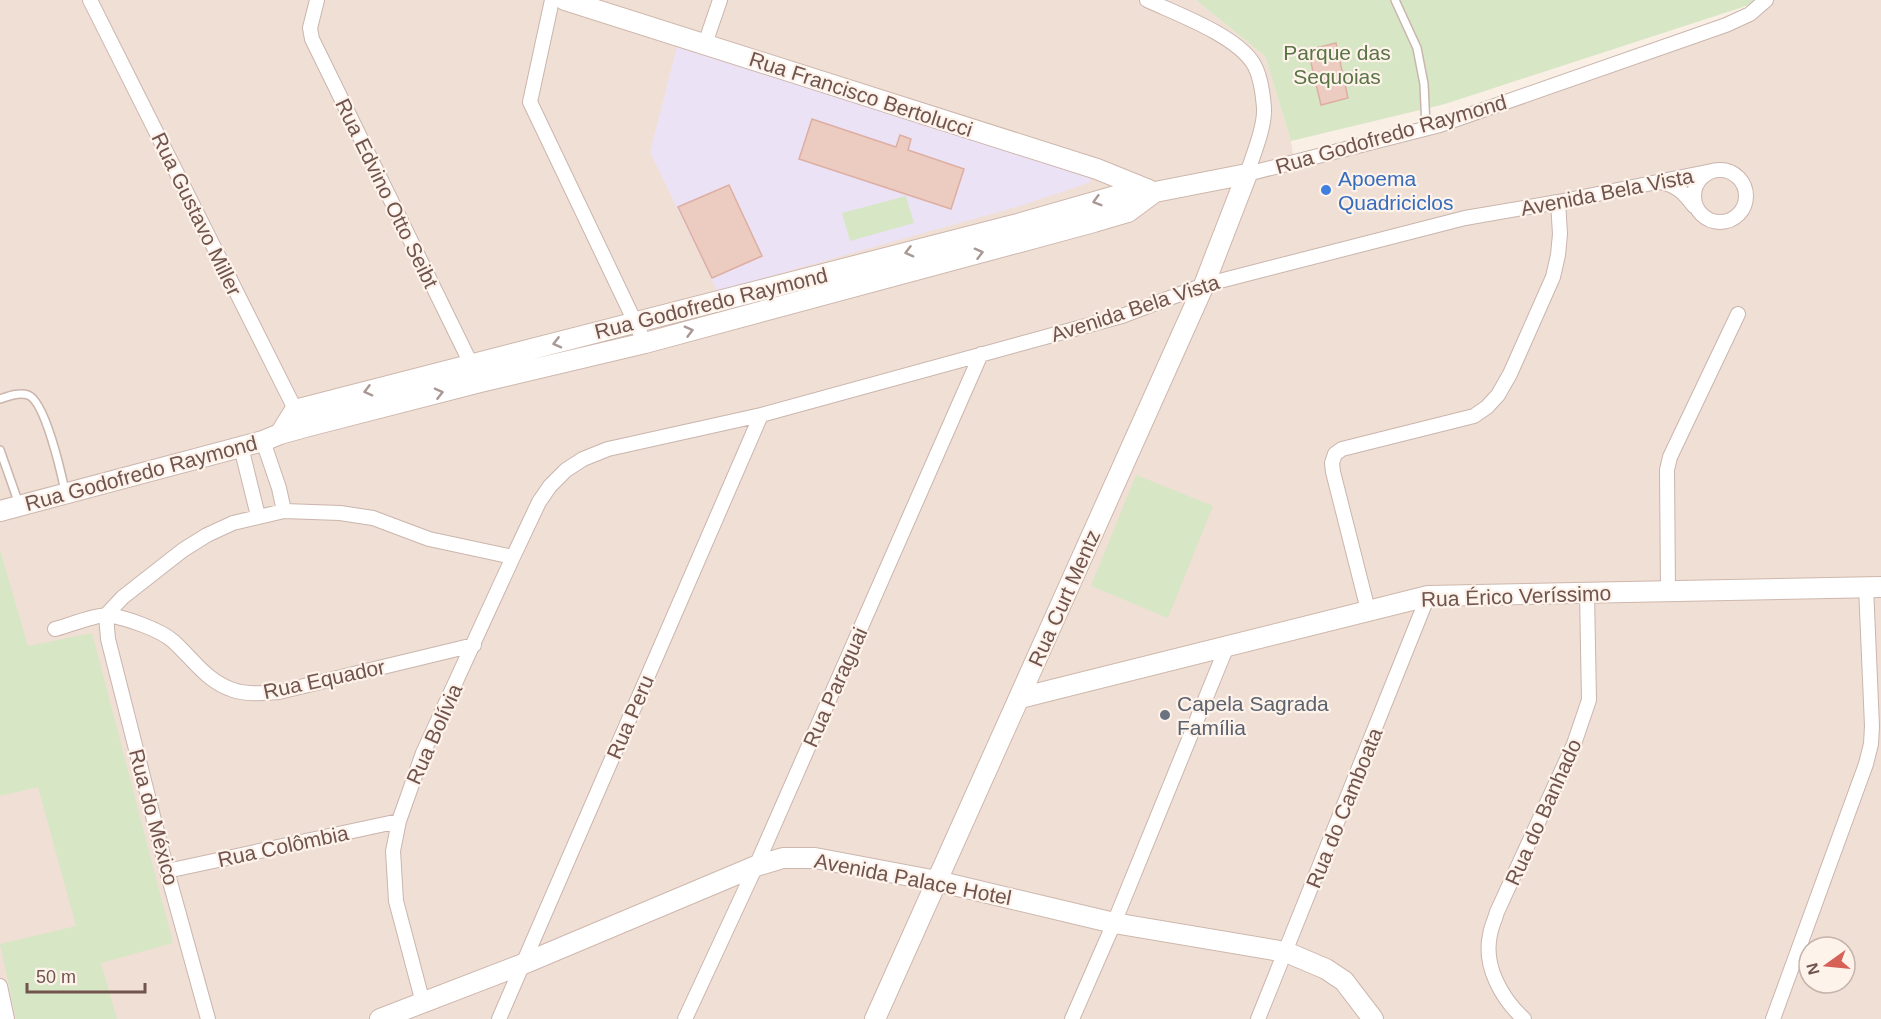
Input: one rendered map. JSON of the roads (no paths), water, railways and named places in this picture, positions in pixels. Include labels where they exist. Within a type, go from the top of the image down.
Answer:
[{"type":"main road","name":"Rua Francisco Bertolucci","points":[[565,0],[1097,169],[1155,192]]},
{"type":"main road","name":"Rua Godofredo Raymond","points":[[272,437],[295,410],[1014,225],[1122,194],[1155,192],[1246,174]]},
{"type":"main road","name":"Rua Curt Mentz","points":[[875,1019],[1204,285],[1246,174]]},
{"type":"main road","name":"Rua Godofredo Raymond","points":[[0,511],[241,447],[305,427],[645,343],[1128,212],[1155,192]]},
{"type":"main road","name":"Rua Érico Veríssimo","points":[[1020,698],[1428,596],[1874,587]]},
{"type":"main road","name":"Avenida Palace Hotel","points":[[380,1019],[425,1011],[523,964],[756,866],[783,858],[815,858],[937,881],[1114,923],[1286,952],[1326,969],[1344,981],[1373,1019]]},
{"type":"street","name":"Rua Gustavo Miller","points":[[90,0],[305,427]]},
{"type":"street","name":"Rua Edvino Otto Seibt","points":[[317,0],[310,28],[312,39],[480,382]]},
{"type":"street","points":[[552,0],[530,102],[645,343]]},
{"type":"street","points":[[705,44],[720,0]]},
{"type":"street","points":[[1147,0],[1208,29],[1237,46],[1253,64],[1260,83],[1264,109],[1259,136],[1246,174]]},
{"type":"street","name":"Rua Godofredo Raymond","points":[[1246,174],[1440,124],[1726,25],[1750,14],[1766,0]]},
{"type":"street","name":"Avenida Bela Vista","points":[[566,470],[583,459],[608,449],[761,415],[1122,316],[1204,285],[1465,218],[1558,202],[1712,171],[1721,170],[1730,171],[1737,176],[1746,192],[1742,210],[1730,220],[1713,221],[1700,213],[1695,206],[1694,189],[1704,175],[1712,171]]},
{"type":"street","points":[[1658,182],[1671,184],[1681,189],[1700,213]]},
{"type":"street","points":[[1368,610],[1333,472],[1332,463],[1335,454],[1342,449],[1474,416],[1498,395],[1519,355],[1553,277],[1560,234],[1558,202]]},
{"type":"street","points":[[1668,592],[1667,470],[1670,457],[1738,314]]},
{"type":"street","name":"Rua Paraguai","points":[[685,1019],[756,866],[981,354]]},
{"type":"street","name":"Rua Peru","points":[[499,1019],[761,415]]},
{"type":"street","points":[[272,437],[284,511]]},
{"type":"street","points":[[241,447],[258,516]]},
{"type":"street","name":"Rua Bolívia","points":[[425,1011],[396,901],[393,851],[399,821],[423,753],[539,502],[550,486],[566,470]]},
{"type":"street","points":[[55,629],[106,615],[123,597],[191,545],[233,523],[284,511],[340,513],[373,518],[429,539],[513,557]]},
{"type":"street","points":[[1773,1019],[1866,764],[1871,744],[1874,587]]},
{"type":"street","name":"Rua do Banhado","points":[[1524,1019],[1504,998],[1494,976],[1489,936],[1497,912],[1574,744],[1589,700],[1587,593]]},
{"type":"street","name":"Rua do Camboata","points":[[1258,1019],[1428,596]]},
{"type":"street","name":"Rua Equador","points":[[106,615],[158,632],[172,640],[200,670],[215,681],[234,690],[255,693],[279,692],[474,645]]},
{"type":"street","name":"Rua do México","points":[[106,615],[108,639],[208,1019]]},
{"type":"street","points":[[1072,1019],[1114,923],[1227,646]]},
{"type":"street","name":"Rua Colômbia","points":[[167,870],[399,821]]},
{"type":"street","points":[[0,986],[8,1019]]},
{"type":"lane","points":[[1395,0],[1417,48],[1424,84],[1425,127]]},
{"type":"lane","points":[[0,399],[27,394],[35,399],[48,430],[66,493]]},
{"type":"lane","points":[[0,450],[20,506]]},
{"type":"place","name":"Apoema Quadriciclos","points":[[1326,190]]},
{"type":"place","name":"Capela Sagrada Família","points":[[1165,715]]},
{"type":"park label","name":"Parque das Sequoias","points":[[1337,64]]}]
